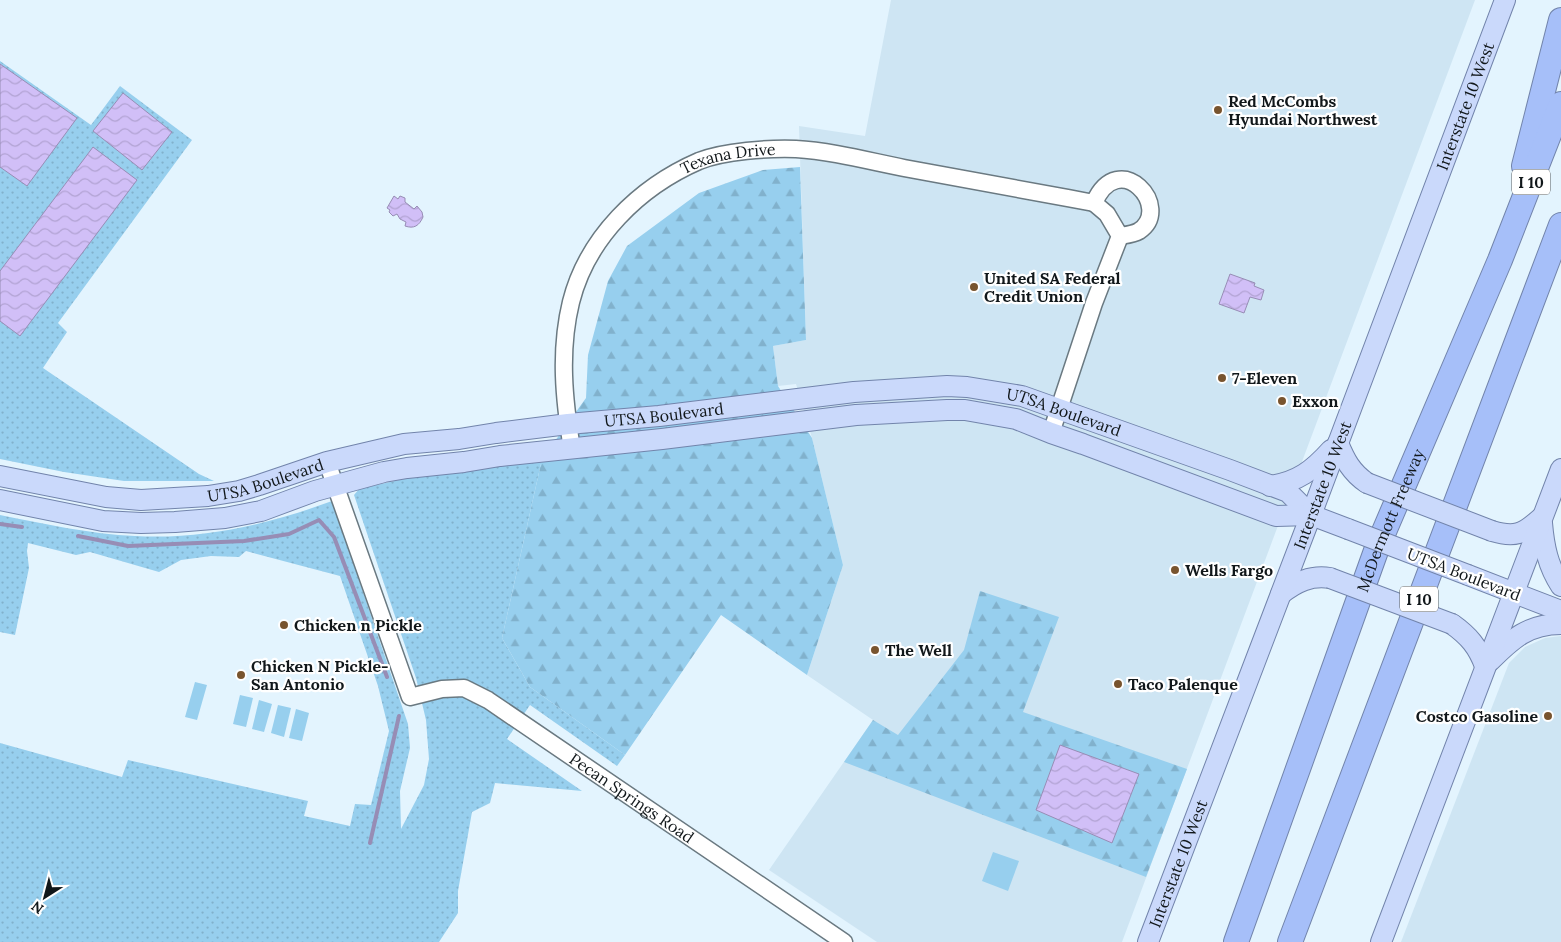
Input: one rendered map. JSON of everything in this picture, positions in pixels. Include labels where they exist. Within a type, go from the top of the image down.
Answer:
[{"type":"highway","points":[[1500,260],[1561,20]]},
{"type":"highway","name":"McDermott Freeway","points":[[1236,942],[1377,548],[1500,260],[1561,104]]},
{"type":"highway","name":"I 10","points":[[1290,942],[1555,246],[1561,225]]},
{"type":"main road","name":"Interstate 10 West","points":[[1148,942],[1505,0]]},
{"type":"main road","name":"UTSA Boulevard","points":[[0,476],[106,497],[141,500],[208,496],[239,491],[327,462],[404,444],[854,392],[947,386],[967,387],[1022,396],[1135,435],[1288,492],[1311,515]]},
{"type":"main road","name":"UTSA Boulevard","points":[[0,500],[103,521],[141,523],[225,518],[251,513],[336,485],[407,468],[856,415],[965,410],[1016,419],[1276,516],[1311,515],[1561,611]]},
{"type":"main road","points":[[1270,486],[1290,482],[1303,476],[1318,464],[1338,442],[1345,462],[1357,476],[1367,483],[1492,532],[1505,535],[1518,534],[1528,530],[1541,518]]},
{"type":"main road","points":[[1381,942],[1561,469]]},
{"type":"main road","points":[[1541,518],[1547,557],[1552,572],[1561,586]]},
{"type":"main road","points":[[1281,594],[1295,583],[1306,579],[1319,576],[1330,578],[1452,624],[1471,639],[1479,650],[1485,666]]},
{"type":"main road","points":[[1485,666],[1508,643],[1521,634],[1538,626],[1561,624]]},
{"type":"street","name":"Texana Drive","points":[[572,449],[564,390],[563,356],[568,321],[577,285],[596,246],[615,220],[650,189],[699,161],[723,154],[796,149],[1094,203]]},
{"type":"street","points":[[1117,180],[1127,180],[1139,186],[1146,195],[1151,211],[1147,223],[1138,232],[1120,236],[1107,214],[1094,203],[1105,185],[1117,180]]},
{"type":"street","points":[[1051,433],[1094,303],[1120,236]]},
{"type":"street","points":[[810,397],[813,420]]},
{"type":"street","points":[[327,462],[336,485]]},
{"type":"street","name":"Pecan Springs Road","points":[[336,485],[410,697],[442,689],[464,688],[488,700],[844,942]]},
{"type":"shaded area","points":[[891,0],[1475,0],[1122,942],[877,942],[769,870],[873,720],[807,675],[843,565],[812,438],[796,384],[778,386],[773,346],[806,340],[799,126],[865,136]]},
{"type":"shaded area","points":[[1561,636],[1561,942],[1401,942],[1509,663],[1525,647],[1545,638]]},
{"type":"green space","points":[[0,61],[91,125],[120,86],[192,140],[58,323],[67,332],[43,368],[199,474],[214,481],[124,481],[64,472],[0,459]]},
{"type":"green space","points":[[800,167],[806,340],[773,346],[778,386],[812,438],[843,565],[807,675],[721,615],[625,755],[530,687],[502,638],[542,459],[586,398],[588,355],[608,281],[627,246],[699,193],[763,170]]},
{"type":"green space","points":[[542,459],[502,638],[530,687],[625,755],[617,766],[530,705],[507,739],[582,791],[495,783],[490,803],[472,812],[458,891],[458,913],[439,942],[0,942],[0,743],[122,777],[128,760],[308,801],[304,816],[350,826],[355,804],[371,805],[389,731],[378,686],[340,576],[246,551],[239,557],[211,556],[181,560],[159,572],[90,552],[76,555],[28,543],[29,568],[15,635],[0,632],[0,515],[101,533],[160,537],[235,529],[284,517],[332,501],[408,724],[410,748],[400,791],[401,829],[424,785],[429,759],[426,720],[416,678],[354,495],[359,489],[421,475]]},
{"type":"green space","points":[[980,591],[1059,617],[1023,712],[1187,769],[1146,877],[844,762],[873,720],[898,735],[964,650]]},
{"type":"green space","points":[[195,682],[207,685],[197,720],[185,717]]},
{"type":"green space","points":[[240,695],[253,698],[246,727],[233,724]]},
{"type":"green space","points":[[259,700],[272,704],[264,732],[252,729]]},
{"type":"green space","points":[[278,705],[291,708],[284,737],[271,733]]},
{"type":"green space","points":[[296,709],[309,713],[302,741],[289,738]]},
{"type":"green space","points":[[993,852],[1019,861],[1008,891],[982,881]]},
{"type":"water","points":[[0,64],[77,118],[27,186],[0,167]]},
{"type":"water","points":[[123,93],[172,132],[142,170],[93,131]]},
{"type":"water","points":[[93,147],[137,180],[20,336],[0,321],[0,271]]},
{"type":"water","points":[[394,196],[398,199],[400,196],[405,198],[405,202],[414,209],[417,206],[422,212],[423,217],[418,225],[414,227],[405,226],[406,222],[400,219],[397,214],[393,216],[389,212],[390,210],[387,208]]},
{"type":"water","points":[[1230,274],[1255,283],[1254,286],[1264,290],[1261,300],[1250,297],[1244,313],[1219,304]]},
{"type":"water","points":[[1060,745],[1139,774],[1112,843],[1036,810]]},
{"type":"waterway","points":[[78,536],[128,546],[244,541],[289,534],[319,520],[334,537],[387,677]]},
{"type":"waterway","points":[[0,524],[22,527]]},
{"type":"waterway","points":[[370,843],[399,716]]},
{"type":"place","name":"Red McCombs Hyundai Northwest","points":[[1218,110]]},
{"type":"place","name":"United SA Federal Credit Union","points":[[974,287]]},
{"type":"place","name":"7-Eleven","points":[[1222,378]]},
{"type":"place","name":"Exxon","points":[[1282,401]]},
{"type":"place","name":"Wells Fargo","points":[[1175,570]]},
{"type":"place","name":"Chicken n Pickle","points":[[284,625]]},
{"type":"place","name":"The Well","points":[[875,650]]},
{"type":"place","name":"Chicken N Pickle- San Antonio","points":[[241,675]]},
{"type":"place","name":"Taco Palenque","points":[[1118,684]]},
{"type":"place","name":"Costco Gasoline","points":[[1548,716]]}]
